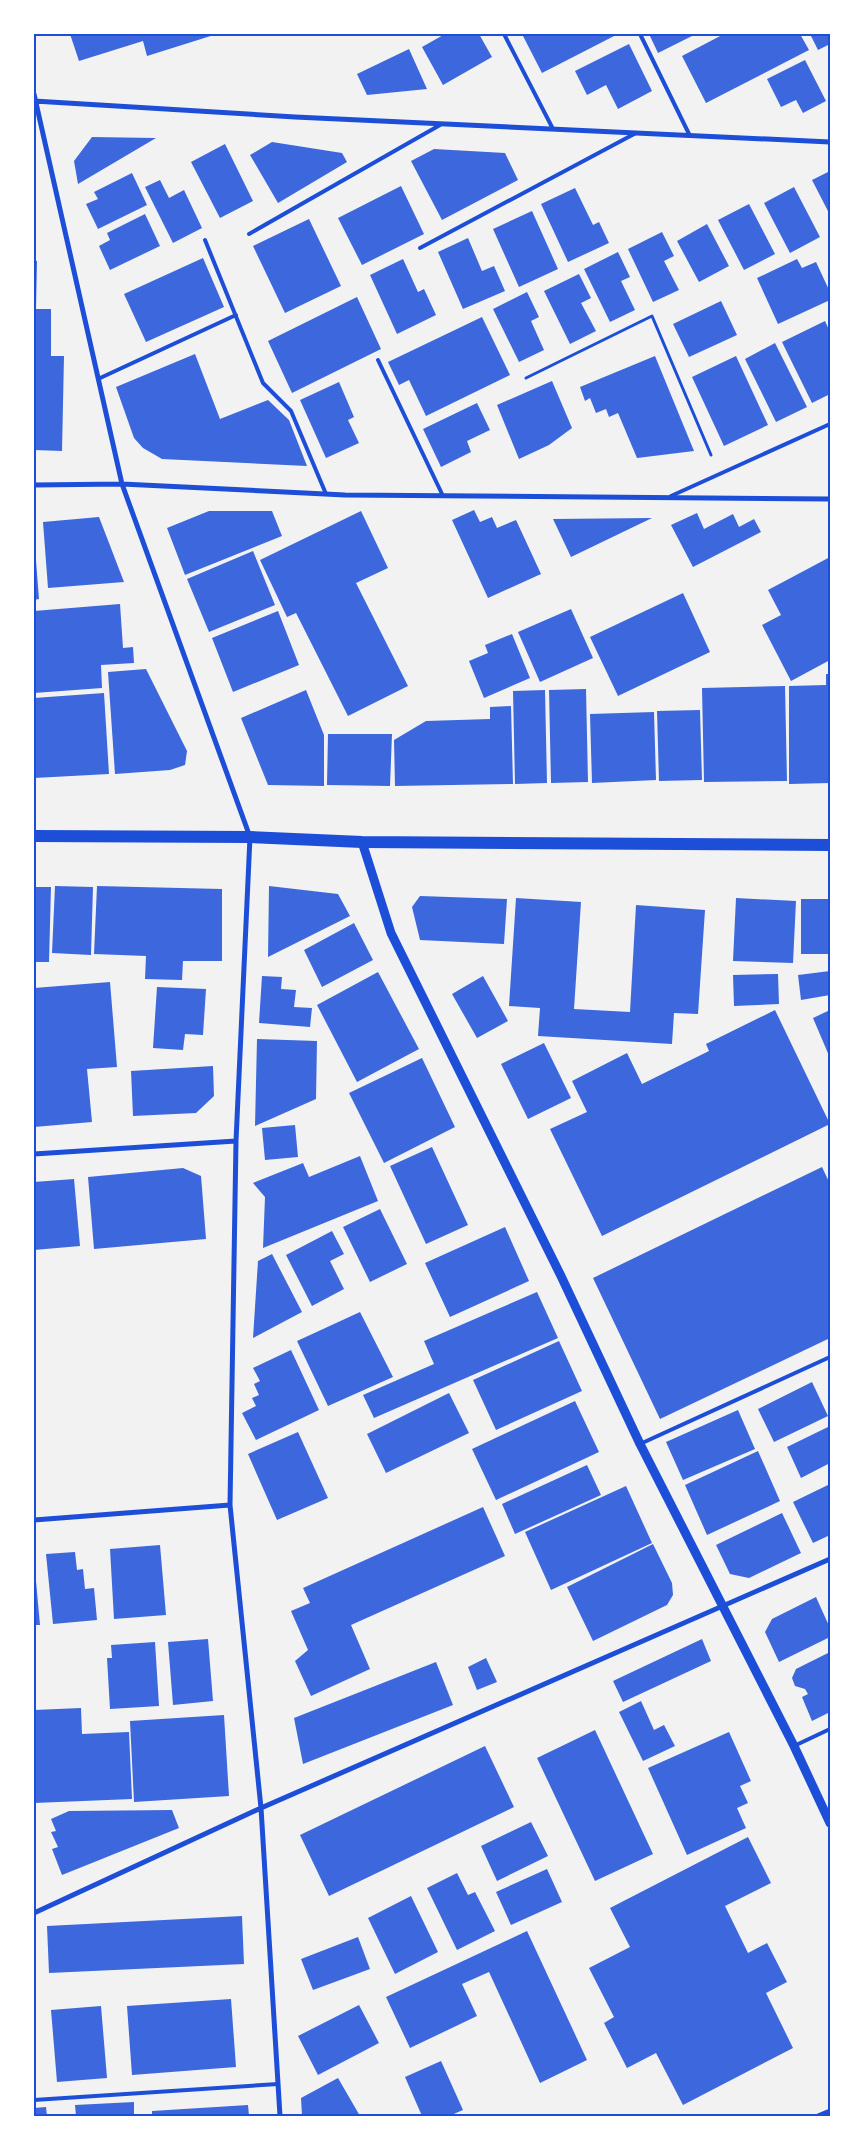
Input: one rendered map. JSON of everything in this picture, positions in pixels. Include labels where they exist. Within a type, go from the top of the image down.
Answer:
[{"type":"main road","points":[[34,836],[250,837],[362,842],[830,845]]},
{"type":"street","points":[[34,94],[122,484],[250,837],[236,1141],[230,1505],[261,1808],[280,2116]]},
{"type":"street","points":[[35,101],[441,124],[830,142]]},
{"type":"street","points":[[34,485],[122,484],[326,494],[830,499]]},
{"type":"street","points":[[362,842],[391,933],[561,1276],[640,1444],[794,1746],[830,1824]]},
{"type":"street","points":[[34,1154],[236,1141]]},
{"type":"street","points":[[34,1520],[230,1505]]},
{"type":"street","points":[[34,1913],[261,1808],[723,1608],[830,1559]]},
{"type":"street","points":[[818,2116],[830,2111]]},
{"type":"lane","points":[[504,34],[553,129]]},
{"type":"lane","points":[[640,34],[690,136]]},
{"type":"lane","points":[[249,234],[441,124]]},
{"type":"lane","points":[[420,248],[636,133]]},
{"type":"lane","points":[[205,240],[263,383],[291,411],[326,494]]},
{"type":"lane","points":[[98,379],[236,316]]},
{"type":"lane","points":[[378,360],[443,496]]},
{"type":"lane","points":[[666,498],[830,424]]},
{"type":"lane","points":[[640,1444],[830,1357]]},
{"type":"lane","points":[[794,1746],[830,1729]]},
{"type":"lane","points":[[34,2100],[278,2084]]},
{"type":"path","points":[[526,378],[652,316],[720,474]]},
{"type":"building","points":[[70,34],[217,34],[147,56],[143,41],[79,61]]},
{"type":"building","points":[[445,34],[479,34],[492,57],[443,85],[422,47]]},
{"type":"building","points":[[522,34],[618,34],[542,73]]},
{"type":"building","points":[[649,34],[696,34],[658,53]]},
{"type":"building","points":[[724,34],[800,34],[809,50],[706,103],[682,56]]},
{"type":"building","points":[[810,34],[830,34],[830,44],[818,50]]},
{"type":"building","points":[[629,44],[652,91],[618,109],[606,85],[587,95],[575,71]]},
{"type":"building","points":[[409,49],[427,89],[367,95],[357,74]]},
{"type":"building","points":[[805,60],[826,101],[803,113],[796,100],[781,107],[767,79]]},
{"type":"building","points":[[92,137],[156,138],[78,184],[74,161]]},
{"type":"building","points":[[272,142],[342,153],[347,162],[278,203],[250,155]]},
{"type":"building","points":[[225,144],[253,201],[220,218],[191,162]]},
{"type":"building","points":[[434,149],[505,153],[518,180],[442,220],[411,161]]},
{"type":"building","points":[[830,171],[830,215],[812,180]]},
{"type":"building","points":[[132,173],[147,205],[98,229],[86,204],[98,199],[94,192]]},
{"type":"building","points":[[160,180],[169,198],[184,190],[202,228],[173,243],[145,187]]},
{"type":"building","points":[[401,186],[424,234],[362,265],[338,218]]},
{"type":"building","points":[[794,187],[820,237],[790,253],[764,203]]},
{"type":"building","points":[[575,188],[593,225],[599,222],[609,243],[568,262],[541,204]]},
{"type":"building","points":[[749,204],[775,254],[744,270],[718,220]]},
{"type":"building","points":[[532,211],[558,269],[519,287],[493,229]]},
{"type":"building","points":[[145,214],[160,246],[110,270],[99,246],[110,240],[107,233]]},
{"type":"building","points":[[309,219],[341,286],[285,313],[253,246]]},
{"type":"building","points":[[707,224],[729,266],[699,282],[677,241]]},
{"type":"building","points":[[662,232],[674,256],[664,261],[679,290],[653,302],[628,249]]},
{"type":"building","points":[[468,238],[482,271],[494,266],[505,291],[463,309],[438,252]]},
{"type":"building","points":[[618,252],[630,277],[621,281],[635,310],[610,322],[584,269]]},
{"type":"building","points":[[203,258],[224,307],[146,342],[124,294]]},
{"type":"building","points":[[403,259],[418,292],[424,289],[436,315],[397,334],[370,275]]},
{"type":"building","points":[[797,259],[802,268],[816,262],[830,292],[830,300],[778,324],[757,278]]},
{"type":"building","points":[[34,260],[37,261],[36,309],[51,309],[51,356],[64,356],[62,451],[34,450]]},
{"type":"building","points":[[579,274],[591,298],[581,303],[596,331],[570,344],[544,291]]},
{"type":"building","points":[[527,292],[539,317],[531,321],[544,350],[519,362],[493,309]]},
{"type":"building","points":[[357,297],[381,349],[292,393],[268,341]]},
{"type":"building","points":[[721,301],[737,335],[689,357],[673,324]]},
{"type":"building","points":[[482,317],[510,375],[426,416],[409,380],[399,385],[388,362]]},
{"type":"building","points":[[825,321],[830,332],[830,394],[812,403],[782,342]]},
{"type":"building","points":[[775,343],[807,407],[776,422],[745,359]]},
{"type":"building","points":[[195,354],[220,419],[268,400],[289,420],[307,466],[162,459],[143,448],[134,438],[116,387]]},
{"type":"building","points":[[655,356],[694,451],[637,458],[618,413],[609,417],[606,409],[596,413],[590,398],[585,401],[580,387]]},
{"type":"building","points":[[736,356],[768,425],[724,446],[692,377]]},
{"type":"building","points":[[552,381],[572,428],[549,445],[519,459],[497,405]]},
{"type":"building","points":[[339,382],[354,417],[348,420],[359,443],[326,458],[300,400]]},
{"type":"building","points":[[477,403],[490,430],[467,441],[471,452],[441,467],[423,429]]},
{"type":"building","points":[[474,510],[480,522],[492,517],[497,528],[516,520],[541,574],[488,598],[452,520]]},
{"type":"building","points":[[209,511],[272,511],[282,536],[185,575],[167,528]]},
{"type":"building","points":[[361,511],[388,568],[356,583],[408,686],[348,716],[296,613],[287,617],[260,560]]},
{"type":"building","points":[[697,513],[704,529],[733,514],[739,527],[754,519],[761,532],[693,567],[671,525]]},
{"type":"building","points":[[99,517],[124,582],[48,588],[43,522]]},
{"type":"building","points":[[652,518],[571,557],[553,519]]},
{"type":"building","points":[[34,535],[39,599],[34,600]]},
{"type":"building","points":[[253,551],[275,605],[209,632],[187,579]]},
{"type":"building","points":[[830,557],[830,660],[791,681],[762,625],[781,615],[768,590]]},
{"type":"building","points":[[683,593],[710,652],[618,696],[590,637]]},
{"type":"building","points":[[120,604],[123,648],[133,647],[134,663],[101,665],[102,688],[34,693],[34,611]]},
{"type":"building","points":[[571,609],[593,658],[540,682],[518,632]]},
{"type":"building","points":[[278,611],[299,665],[233,692],[212,638]]},
{"type":"building","points":[[512,634],[530,678],[484,698],[469,661],[488,653],[485,645]]},
{"type":"building","points":[[146,669],[187,751],[185,765],[170,770],[115,774],[108,672]]},
{"type":"building","points":[[826,674],[830,674],[830,783],[789,784],[789,686],[826,685]]},
{"type":"building","points":[[785,686],[787,781],[704,782],[702,688]]},
{"type":"building","points":[[586,689],[588,782],[551,783],[549,690]]},
{"type":"building","points":[[306,690],[324,735],[324,786],[268,785],[241,718]]},
{"type":"building","points":[[545,690],[547,783],[515,784],[513,691]]},
{"type":"building","points":[[104,693],[109,774],[34,778],[34,698]]},
{"type":"building","points":[[511,706],[513,784],[395,786],[394,740],[426,721],[490,719],[490,707]]},
{"type":"building","points":[[700,710],[702,780],[659,781],[657,711]]},
{"type":"building","points":[[654,712],[656,780],[592,783],[590,714]]},
{"type":"building","points":[[328,734],[392,734],[390,786],[327,785]]},
{"type":"building","points":[[55,886],[93,887],[91,955],[52,953]]},
{"type":"building","points":[[97,886],[222,889],[222,961],[183,961],[182,980],[145,979],[146,956],[94,954]]},
{"type":"building","points":[[269,886],[338,894],[350,916],[268,957]]},
{"type":"building","points":[[34,887],[51,887],[49,962],[34,962]]},
{"type":"building","points":[[420,896],[507,899],[504,944],[420,940],[412,907]]},
{"type":"building","points":[[516,898],[581,902],[574,1009],[630,1012],[636,905],[705,910],[698,1014],[674,1013],[672,1044],[538,1036],[540,1008],[509,1006]]},
{"type":"building","points":[[736,898],[796,901],[793,963],[733,961]]},
{"type":"building","points":[[801,899],[830,899],[830,954],[801,954]]},
{"type":"building","points":[[354,923],[373,960],[322,987],[304,950]]},
{"type":"building","points":[[830,971],[830,995],[801,1000],[798,975]]},
{"type":"building","points":[[378,972],[419,1049],[357,1082],[317,1005]]},
{"type":"building","points":[[778,974],[779,1004],[734,1006],[733,975]]},
{"type":"building","points":[[262,976],[282,977],[281,989],[296,990],[294,1007],[312,1008],[310,1027],[259,1023]]},
{"type":"building","points":[[483,976],[508,1021],[477,1038],[452,994]]},
{"type":"building","points":[[110,982],[117,1067],[87,1069],[92,1122],[34,1127],[34,988]]},
{"type":"building","points":[[157,987],[206,989],[203,1035],[185,1034],[183,1050],[153,1048]]},
{"type":"building","points":[[775,1010],[830,1124],[602,1236],[550,1129],[587,1112],[572,1081],[627,1053],[642,1084],[709,1051],[706,1044]]},
{"type":"building","points":[[830,1010],[830,1058],[813,1018]]},
{"type":"building","points":[[257,1039],[317,1041],[316,1099],[255,1126]]},
{"type":"building","points":[[544,1043],[571,1098],[528,1119],[501,1064]]},
{"type":"building","points":[[422,1058],[455,1127],[384,1163],[349,1093]]},
{"type":"building","points":[[213,1066],[214,1096],[196,1113],[133,1116],[131,1071]]},
{"type":"building","points":[[295,1125],[298,1157],[265,1160],[262,1128]]},
{"type":"building","points":[[432,1147],[468,1225],[426,1244],[390,1166]]},
{"type":"building","points":[[360,1156],[378,1201],[263,1248],[265,1197],[253,1183],[303,1163],[309,1177]]},
{"type":"building","points":[[822,1167],[830,1184],[830,1338],[660,1419],[593,1278]]},
{"type":"building","points":[[183,1168],[201,1176],[206,1239],[94,1249],[88,1177]]},
{"type":"building","points":[[74,1179],[80,1246],[34,1250],[34,1182]]},
{"type":"building","points":[[380,1209],[407,1264],[370,1282],[343,1227]]},
{"type":"building","points":[[505,1227],[529,1281],[450,1317],[425,1263]]},
{"type":"building","points":[[332,1231],[344,1254],[330,1261],[344,1289],[312,1306],[286,1255]]},
{"type":"building","points":[[272,1254],[302,1312],[253,1338],[258,1261]]},
{"type":"building","points":[[537,1292],[558,1338],[374,1418],[363,1395],[434,1364],[424,1341]]},
{"type":"building","points":[[360,1312],[393,1377],[328,1406],[297,1341]]},
{"type":"building","points":[[559,1341],[582,1391],[496,1430],[473,1380]]},
{"type":"building","points":[[291,1350],[319,1410],[256,1440],[242,1413],[256,1406],[252,1398],[259,1395],[254,1384],[260,1381],[253,1368]]},
{"type":"building","points":[[812,1382],[828,1416],[774,1442],[758,1409]]},
{"type":"building","points":[[449,1393],[469,1433],[386,1473],[367,1434]]},
{"type":"building","points":[[575,1401],[599,1452],[496,1500],[472,1449]]},
{"type":"building","points":[[738,1410],[755,1449],[683,1480],[666,1442]]},
{"type":"building","points":[[830,1426],[830,1463],[801,1478],[787,1447]]},
{"type":"building","points":[[298,1432],[328,1498],[277,1520],[248,1454]]},
{"type":"building","points":[[758,1451],[780,1501],[707,1535],[685,1485]]},
{"type":"building","points":[[587,1465],[601,1495],[515,1534],[502,1504]]},
{"type":"building","points":[[830,1484],[830,1535],[813,1543],[793,1502]]},
{"type":"building","points":[[626,1486],[652,1543],[551,1590],[525,1532]]},
{"type":"building","points":[[483,1507],[505,1556],[351,1625],[370,1669],[311,1696],[295,1661],[308,1650],[291,1611],[310,1603],[303,1588]]},
{"type":"building","points":[[782,1513],[801,1553],[749,1578],[730,1574],[716,1545]]},
{"type":"building","points":[[653,1544],[672,1583],[673,1595],[667,1605],[593,1641],[567,1587]]},
{"type":"building","points":[[160,1545],[166,1615],[114,1619],[110,1549]]},
{"type":"building","points":[[75,1552],[77,1570],[83,1569],[85,1589],[94,1588],[97,1620],[53,1624],[46,1554]]},
{"type":"building","points":[[34,1559],[40,1625],[34,1625]]},
{"type":"building","points":[[816,1597],[830,1628],[830,1637],[779,1662],[765,1632],[772,1619]]},
{"type":"building","points":[[208,1639],[213,1701],[173,1705],[168,1642]]},
{"type":"building","points":[[702,1639],[711,1661],[623,1702],[613,1681]]},
{"type":"building","points":[[155,1642],[159,1706],[110,1709],[107,1658],[112,1658],[111,1645]]},
{"type":"building","points":[[830,1652],[830,1712],[812,1721],[802,1697],[808,1694],[805,1689],[795,1686],[792,1678],[796,1669]]},
{"type":"building","points":[[486,1658],[497,1682],[477,1690],[468,1667]]},
{"type":"building","points":[[436,1662],[453,1705],[303,1764],[294,1718]]},
{"type":"building","points":[[641,1701],[654,1730],[664,1725],[675,1746],[643,1761],[619,1712]]},
{"type":"building","points":[[81,1708],[82,1734],[129,1732],[132,1799],[34,1803],[34,1710]]},
{"type":"building","points":[[224,1715],[229,1796],[134,1802],[130,1721]]},
{"type":"building","points":[[595,1730],[653,1854],[595,1881],[537,1758]]},
{"type":"building","points":[[729,1732],[751,1781],[740,1786],[748,1803],[737,1808],[746,1828],[687,1855],[648,1768]]},
{"type":"building","points":[[485,1746],[514,1807],[329,1896],[300,1835]]},
{"type":"building","points":[[172,1810],[179,1828],[62,1875],[52,1849],[58,1847],[51,1832],[56,1831],[51,1819],[69,1811]]},
{"type":"building","points":[[531,1822],[548,1856],[497,1881],[481,1846]]},
{"type":"building","points":[[748,1837],[771,1883],[725,1906],[748,1953],[767,1943],[787,1982],[766,1993],[793,2048],[683,2105],[656,2053],[627,2068],[604,2023],[614,2017],[589,1968],[630,1947],[610,1908]]},
{"type":"building","points":[[547,1869],[562,1902],[511,1925],[496,1892]]},
{"type":"building","points":[[457,1873],[468,1895],[475,1892],[495,1931],[457,1950],[427,1888]]},
{"type":"building","points":[[411,1896],[438,1952],[395,1974],[368,1918]]},
{"type":"building","points":[[242,1916],[244,1964],[49,1973],[47,1926]]},
{"type":"building","points":[[527,1931],[587,2060],[540,2083],[489,1972],[462,1984],[477,2016],[410,2048],[386,1997]]},
{"type":"building","points":[[358,1937],[370,1969],[313,1990],[301,1959]]},
{"type":"building","points":[[231,1999],[236,2067],[132,2075],[127,2006]]},
{"type":"building","points":[[359,2005],[379,2043],[318,2075],[298,2036]]},
{"type":"building","points":[[101,2006],[107,2078],[57,2082],[51,2010]]},
{"type":"building","points":[[441,2061],[463,2110],[449,2116],[422,2116],[405,2077]]},
{"type":"building","points":[[338,2078],[360,2116],[302,2116],[301,2098]]},
{"type":"building","points":[[134,2102],[134,2116],[76,2116],[75,2105]]},
{"type":"building","points":[[248,2105],[249,2116],[152,2116],[152,2111]]},
{"type":"building","points":[[46,2107],[47,2116],[34,2116],[34,2108]]}]
